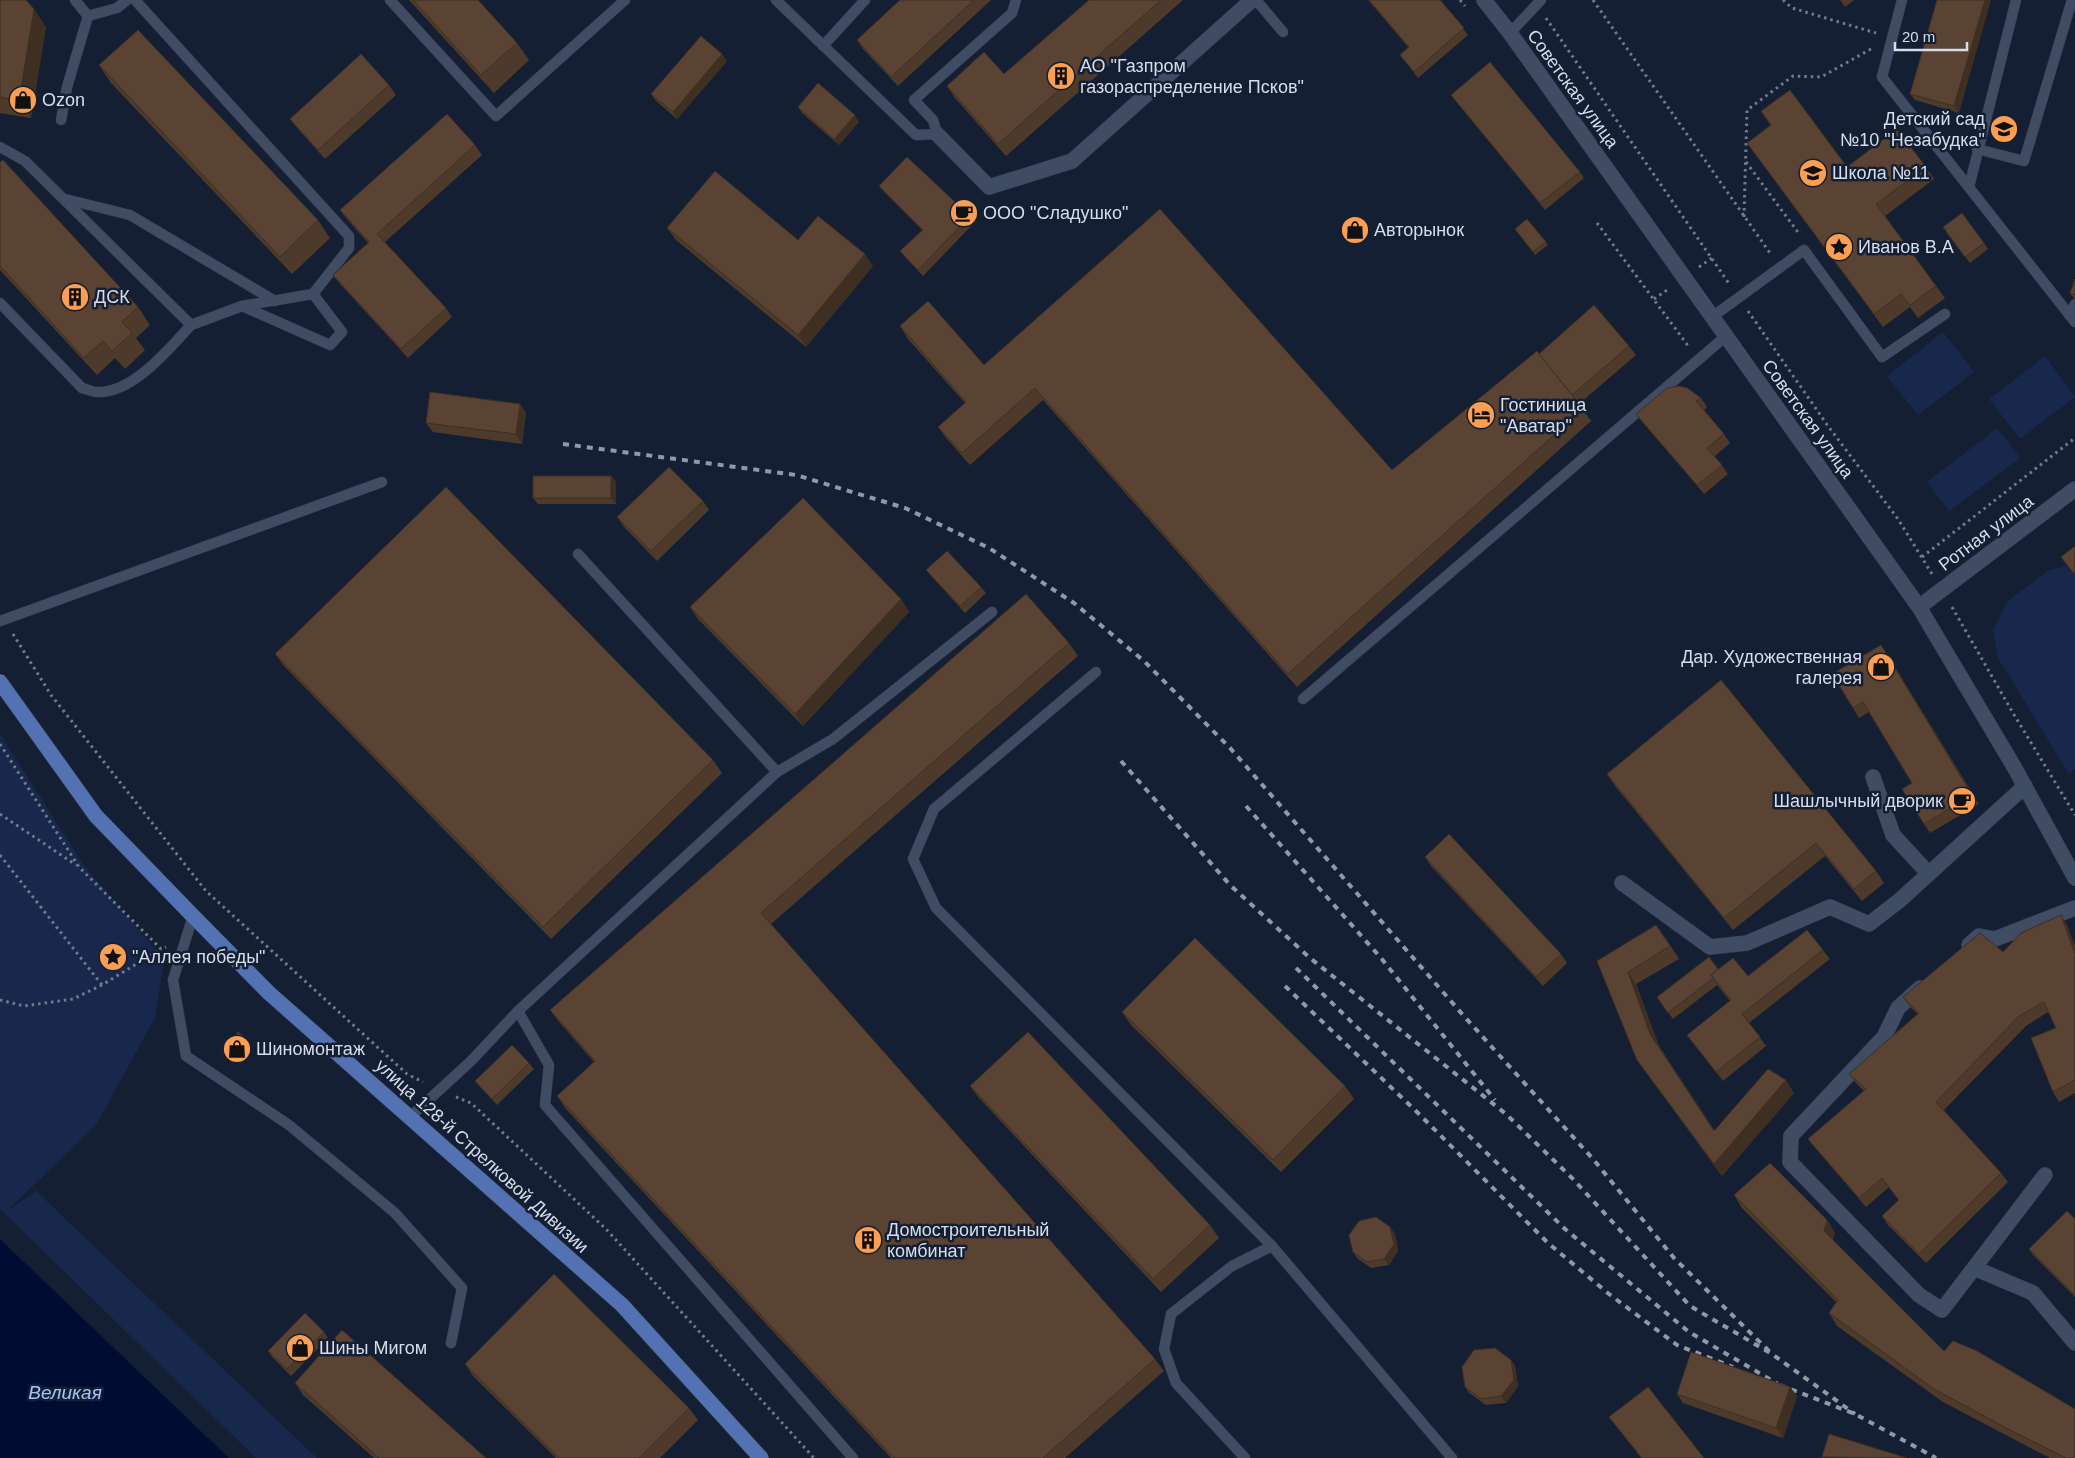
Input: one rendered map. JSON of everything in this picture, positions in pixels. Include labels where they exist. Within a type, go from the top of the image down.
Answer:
[{"type":"main road","name":"улица 128-й Стрелковой Дивизии","points":[[0,682],[96,816],[193,916],[269,993],[622,1306],[761,1458]]},
{"type":"street","name":"Советская улица","points":[[1484,0],[1510,33],[1919,607],[2025,786],[2075,878]]},
{"type":"street","points":[[937,134],[989,187],[1072,162],[1247,2]]},
{"type":"street","name":"Ротная улица","points":[[1919,607],[2075,489]]},
{"type":"street","points":[[1872,777],[1893,835],[1929,874]]},
{"type":"street","points":[[1622,883],[1710,947],[1747,943],[1830,907],[1869,924],[1929,874],[2025,786]]},
{"type":"street","points":[[1956,956],[1979,936],[1995,939],[2075,908]]},
{"type":"street","points":[[1934,975],[1898,1008],[1884,1037],[1791,1136],[1790,1162],[1919,1296],[1942,1310],[2045,1175]]},
{"type":"street","points":[[1974,1268],[2032,1293],[2075,1343]]},
{"type":"lane","points":[[75,0],[88,16]]},
{"type":"lane","points":[[88,16],[118,8],[127,0]]},
{"type":"lane","points":[[0,303],[82,388],[98,392],[123,387],[170,348],[191,325],[242,306],[313,294],[349,248],[348,236],[134,0]]},
{"type":"lane","points":[[390,0],[496,116],[624,0]]},
{"type":"lane","points":[[776,0],[916,135],[937,134],[933,120],[914,100],[1012,13],[1016,0]]},
{"type":"lane","points":[[823,46],[865,0]]},
{"type":"lane","points":[[1902,0],[1882,77],[2073,319]]},
{"type":"lane","points":[[1969,187],[1977,149],[2016,0]]},
{"type":"lane","points":[[1977,149],[2024,161],[2072,0]]},
{"type":"lane","points":[[1247,2],[1283,32]]},
{"type":"lane","points":[[1510,33],[1539,2]]},
{"type":"lane","points":[[61,120],[67,87],[88,16]]},
{"type":"lane","points":[[0,147],[25,161],[191,325]]},
{"type":"lane","points":[[64,199],[130,215],[275,301]]},
{"type":"lane","points":[[1712,317],[1804,250],[1882,357],[1944,314]]},
{"type":"lane","points":[[242,306],[330,345],[342,332],[313,294]]},
{"type":"lane","points":[[2073,319],[2075,304]]},
{"type":"lane","points":[[1303,699],[1726,336]]},
{"type":"lane","points":[[2,620],[382,482]]},
{"type":"lane","points":[[578,554],[777,772]]},
{"type":"lane","points":[[410,1117],[440,1090],[518,1011],[777,772],[833,739],[992,612]]},
{"type":"lane","points":[[1096,672],[934,809],[912,859],[936,908],[1272,1246],[1452,1458]]},
{"type":"lane","points":[[193,916],[173,980],[186,1056],[289,1125],[395,1213],[462,1288],[450,1343]]},
{"type":"lane","points":[[518,1011],[549,1065],[545,1105],[854,1458]]},
{"type":"lane","points":[[1245,1458],[1176,1383],[1164,1349],[1171,1314],[1232,1266],[1272,1246]]},
{"type":"path","points":[[1592,0],[1780,268]]},
{"type":"path","points":[[1783,0],[1792,8],[1892,37]]},
{"type":"path","points":[[1539,2],[1739,298],[1828,426],[1898,519],[2075,815]]},
{"type":"path","points":[[1744,217],[1747,110],[1793,76],[1821,77],[1892,37]]},
{"type":"path","points":[[1746,162],[1800,235],[1804,250]]},
{"type":"path","points":[[1597,223],[1698,359]]},
{"type":"path","points":[[1922,557],[2075,438]]},
{"type":"path","points":[[2,620],[51,695],[206,891],[407,1074],[471,1103],[606,1229],[814,1458]]},
{"type":"path","points":[[0,744],[79,867]]},
{"type":"path","points":[[0,814],[79,867],[161,949]]},
{"type":"path","points":[[0,855],[102,985]]},
{"type":"path","points":[[0,1000],[24,1006],[73,999],[102,985],[161,949],[186,938]]},
{"type":"shaded area","points":[[1943,332],[1974,372],[1918,415],[1887,376]]},
{"type":"shaded area","points":[[2045,356],[2075,397],[2020,439],[1989,399]]},
{"type":"shaded area","points":[[1997,428],[2020,458],[1949,511],[1927,482]]},
{"type":"shaded area","points":[[2067,566],[2075,576],[2075,769],[2069,774],[1998,658],[1993,630],[2008,601],[2047,571]]},
{"type":"shaded area","points":[[0,734],[84,865],[164,960],[155,1018],[96,1125],[8,1210],[36,1191],[317,1458],[256,1458],[0,1209]]},
{"type":"water","name":"Великая","points":[[0,1239],[229,1458],[0,1458]]},
{"type":"building","points":[[0,0],[26,0],[34,9],[19,101],[0,97]]},
{"type":"building","points":[[413,0],[478,0],[517,43],[481,75]]},
{"type":"building","points":[[900,0],[974,0],[891,77],[857,40]]},
{"type":"building","name":"АО \"Газпром газораспределение Псков\"","points":[[1089,0],[1161,0],[998,144],[947,86],[984,52],[1004,74]]},
{"type":"building","points":[[1369,0],[1440,0],[1464,28],[1414,72],[1400,55],[1409,47]]},
{"type":"building","points":[[1937,0],[1985,0],[1954,106],[1910,94]]},
{"type":"building","points":[[138,30],[318,220],[280,257],[99,65]]},
{"type":"building","points":[[701,36],[722,54],[673,112],[651,94]]},
{"type":"building","points":[[361,54],[389,85],[318,150],[290,119]]},
{"type":"building","points":[[1490,62],[1580,172],[1540,203],[1451,95]]},
{"type":"building","points":[[818,83],[855,115],[834,139],[798,107]]},
{"type":"building","points":[[1790,90],[1847,167],[1897,129],[1926,167],[1876,204],[1936,286],[1910,305],[1901,294],[1874,314],[1747,143],[1771,125],[1761,111]]},
{"type":"building","points":[[447,114],[475,145],[377,234],[446,308],[401,349],[333,275],[369,242],[340,210]]},
{"type":"building","points":[[907,157],[970,216],[918,270],[900,251],[923,230],[879,186]]},
{"type":"building","name":"ДСК","points":[[3,160],[138,307],[122,322],[132,333],[112,351],[103,341],[84,358],[0,266],[0,162]]},
{"type":"building","points":[[715,171],[798,240],[818,216],[865,254],[798,335],[667,228]]},
{"type":"building","points":[[1160,209],[1392,470],[1537,351],[1583,409],[1288,674],[1035,388],[962,453],[938,427],[966,402],[900,326],[928,301],[984,365]]},
{"type":"building","points":[[1962,213],[1984,243],[1965,257],[1943,227]]},
{"type":"building","points":[[1527,219],[1546,242],[1533,252],[1515,229]]},
{"type":"building","points":[[2075,279],[2075,295],[2070,293]]},
{"type":"building","points":[[1594,305],[1629,346],[1572,395],[1539,354]]},
{"type":"building","points":[[1679,386],[1687,388],[1701,398],[1696,401],[1724,434],[1707,448],[1722,465],[1697,485],[1636,414],[1667,388]]},
{"type":"building","points":[[430,392],[520,404],[516,434],[426,423]]},
{"type":"building","points":[[669,467],[703,501],[651,551],[617,517]]},
{"type":"building","points":[[533,476],[611,476],[611,498],[533,498]]},
{"type":"building","points":[[446,487],[713,760],[543,927],[275,654]]},
{"type":"building","points":[[803,498],[901,599],[795,714],[690,607]]},
{"type":"building","points":[[2075,546],[2075,575],[2061,557]]},
{"type":"building","points":[[947,551],[981,587],[960,606],[926,570]]},
{"type":"building","name":"Домостроительный комбинат","points":[[1026,594],[1069,643],[761,913],[1155,1359],[1043,1458],[894,1458],[557,1096],[595,1061],[550,1010]]},
{"type":"building","points":[[1881,645],[1972,795],[1924,824],[1902,789],[1912,783],[1863,702],[1853,708],[1832,674]]},
{"type":"building","points":[[1721,680],[1876,871],[1854,889],[1816,843],[1724,918],[1607,774]]},
{"type":"building","points":[[1449,834],[1561,954],[1536,977],[1425,857]]},
{"type":"building","points":[[2061,915],[2075,954],[2075,1080],[2053,1092],[2031,1038],[2056,1028],[2044,1002],[2019,1016],[1936,1102],[2001,1173],[1919,1254],[1882,1216],[1899,1200],[1882,1178],[1859,1198],[1808,1139],[1866,1089],[1849,1074],[1919,1013],[1903,997],[1980,933],[2003,952],[2021,933]]},
{"type":"building","points":[[1656,925],[1670,946],[1628,972],[1650,1034],[1714,1131],[1768,1069],[1786,1080],[1714,1164],[1637,1060],[1597,961]]},
{"type":"building","points":[[1807,930],[1823,950],[1742,1014],[1760,1037],[1716,1072],[1687,1035],[1731,1000],[1711,975],[1733,958],[1748,976]]},
{"type":"building","points":[[1195,938],[1345,1086],[1273,1160],[1122,1012]]},
{"type":"building","points":[[1709,957],[1718,969],[1711,975],[1713,978],[1668,1013],[1657,997]]},
{"type":"building","name":"Шиномонтаж","points":[[238,1032],[248,1040],[232,1059],[222,1051]]},
{"type":"building","points":[[1028,1032],[1210,1225],[1153,1279],[970,1086]]},
{"type":"building","points":[[512,1045],[529,1063],[492,1099],[475,1081]]},
{"type":"building","points":[[1770,1163],[1827,1220],[1824,1231],[1944,1351],[1953,1341],[1977,1351],[2075,1409],[2075,1458],[2066,1458],[1934,1389],[1829,1313],[1838,1300],[1734,1195]]},
{"type":"building","points":[[2067,1211],[2075,1219],[2075,1295],[2029,1249]]},
{"type":"building","points":[[1376,1217],[1390,1227],[1394,1244],[1384,1259],[1367,1262],[1353,1252],[1349,1235],[1359,1221]]},
{"type":"building","points":[[554,1274],[689,1408],[639,1458],[559,1458],[465,1364]]},
{"type":"building","name":"Шины Мигом","points":[[305,1313],[324,1332],[287,1369],[268,1351]]},
{"type":"building","points":[[342,1330],[486,1458],[379,1458],[295,1383]]},
{"type":"building","points":[[1495,1348],[1511,1360],[1514,1380],[1501,1396],[1481,1399],[1465,1387],[1462,1367],[1474,1350]]},
{"type":"building","points":[[1691,1352],[1790,1387],[1776,1428],[1677,1394]]},
{"type":"building","points":[[1648,1387],[1704,1458],[1642,1458],[1609,1417]]},
{"type":"building","points":[[1829,1434],[1907,1458],[1822,1457]]},
{"type":"railway","points":[[563,444],[796,475],[905,508],[989,548],[1074,603],[1144,661],[1231,749],[1463,1015],[1593,1159],[1674,1258],[1772,1354]]},
{"type":"railway","points":[[1121,761],[1230,885],[1310,958],[1506,1114],[1572,1178],[1690,1306],[1772,1354],[1855,1414]]},
{"type":"railway","points":[[1246,806],[1381,958],[1495,1100]]},
{"type":"railway","points":[[1296,968],[1565,1229],[1689,1332],[1778,1384]]},
{"type":"railway","points":[[1285,986],[1418,1113],[1548,1243],[1609,1294],[1677,1345],[1733,1367]]},
{"type":"railway","points":[[1780,1385],[1855,1414],[1936,1458]]},
{"type":"place","name":"АО \"Газпром газораспределение Псков\"","points":[[1061,76]]},
{"type":"place","name":"Ozon","points":[[23,100]]},
{"type":"place","name":"Детский сад №10 \"Незабудка\"","points":[[2004,129]]},
{"type":"place","name":"Школа №11","points":[[1813,173]]},
{"type":"place","name":"ООО \"Сладушко\"","points":[[964,213]]},
{"type":"place","name":"Авторынок","points":[[1355,230]]},
{"type":"place","name":"Иванов В.А","points":[[1839,247]]},
{"type":"place","name":"ДСК","points":[[75,297]]},
{"type":"place","name":"Гостиница \"Аватар\"","points":[[1481,415]]},
{"type":"place","name":"Дар. Художественная галерея","points":[[1881,667]]},
{"type":"place","name":"Шашлычный дворик","points":[[1962,801]]},
{"type":"place","name":"\"Аллея победы\"","points":[[113,957]]},
{"type":"place","name":"Шиномонтаж","points":[[237,1049]]},
{"type":"place","name":"Домостроительный комбинат","points":[[868,1240]]},
{"type":"place","name":"Шины Мигом","points":[[300,1348]]}]
